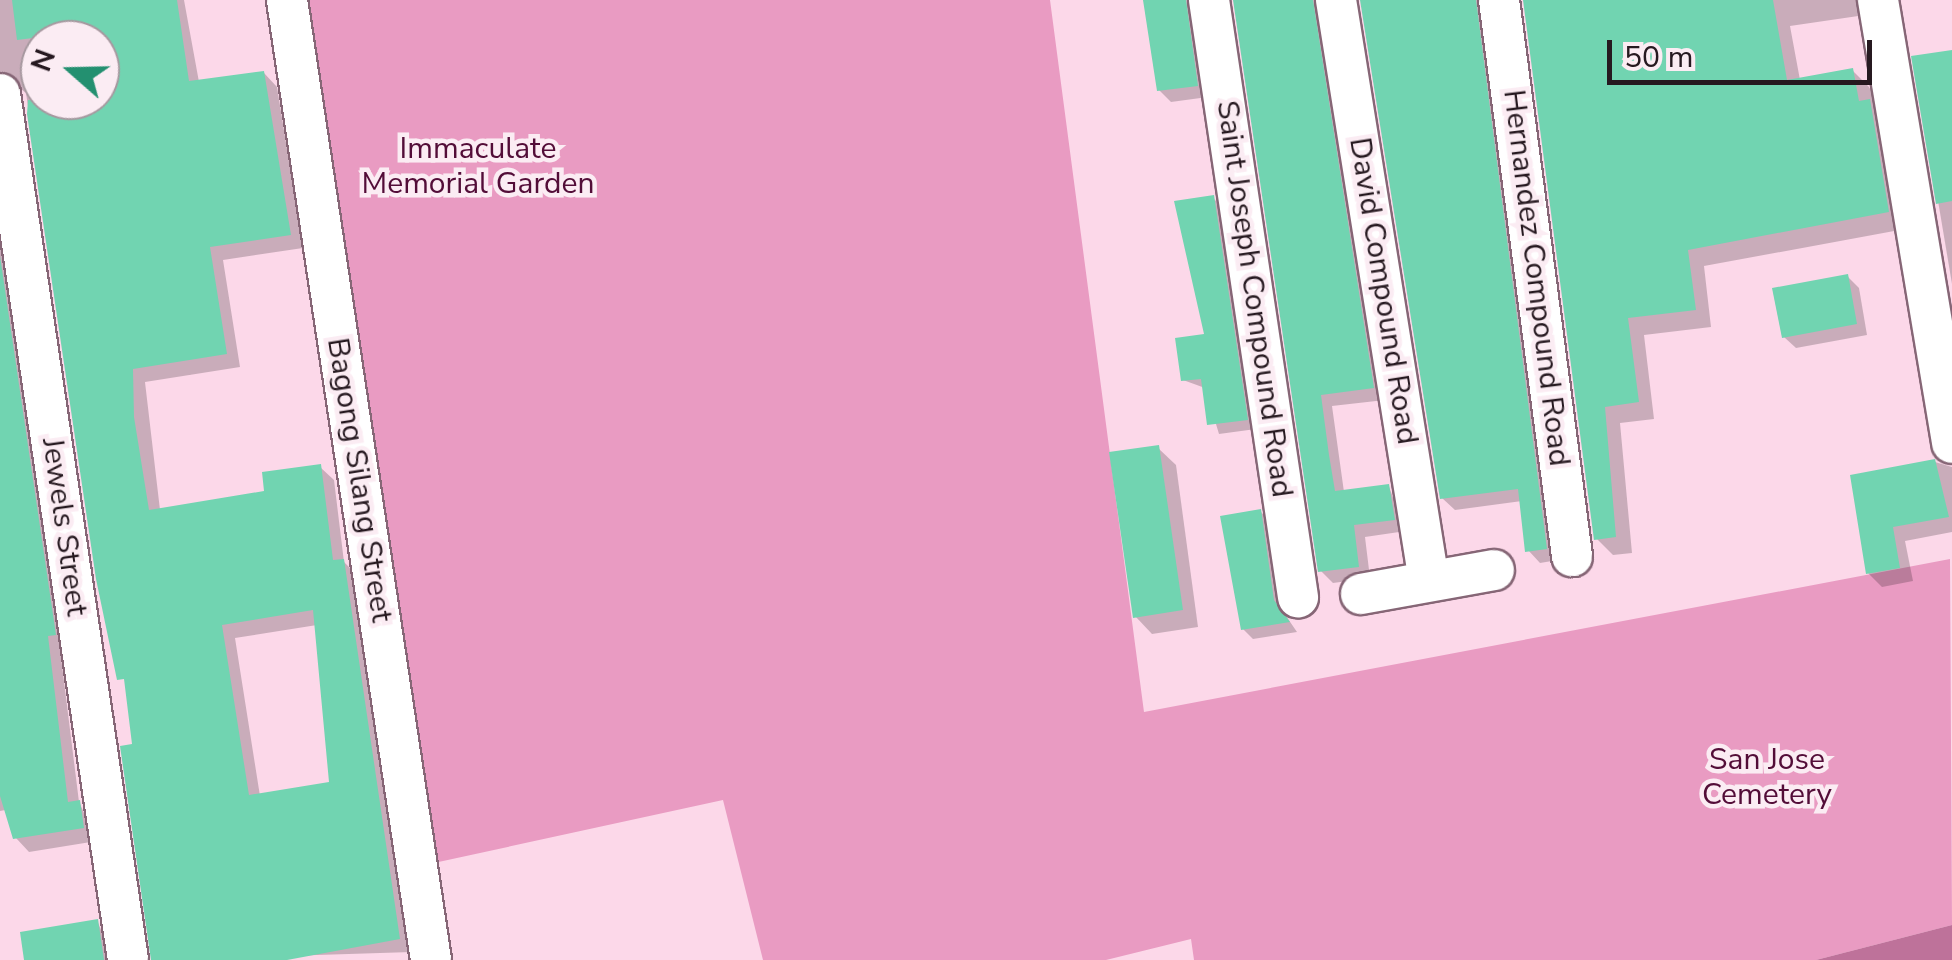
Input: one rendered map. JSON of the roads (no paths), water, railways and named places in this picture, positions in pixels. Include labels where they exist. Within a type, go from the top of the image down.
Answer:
[{"type":"street","name":"Bagong Silang Street","points":[[287,0],[431,960]]},
{"type":"street","name":"Saint Joseph Compound Road","points":[[1209,0],[1298,597]]},
{"type":"street","name":"David Compound Road","points":[[1336,0],[1429,581]]},
{"type":"street","name":"Hernandez Compound Road","points":[[1500,0],[1572,556]]},
{"type":"street","points":[[1878,0],[1952,442]]},
{"type":"street","name":"Jewels Street","points":[[0,94],[128,960]]},
{"type":"street","points":[[1361,594],[1494,570]]},
{"type":"park label","name":"Immaculate Memorial Garden","points":[[478,166]]},
{"type":"park label","name":"San Jose Cemetery","points":[[1767,777]]}]
